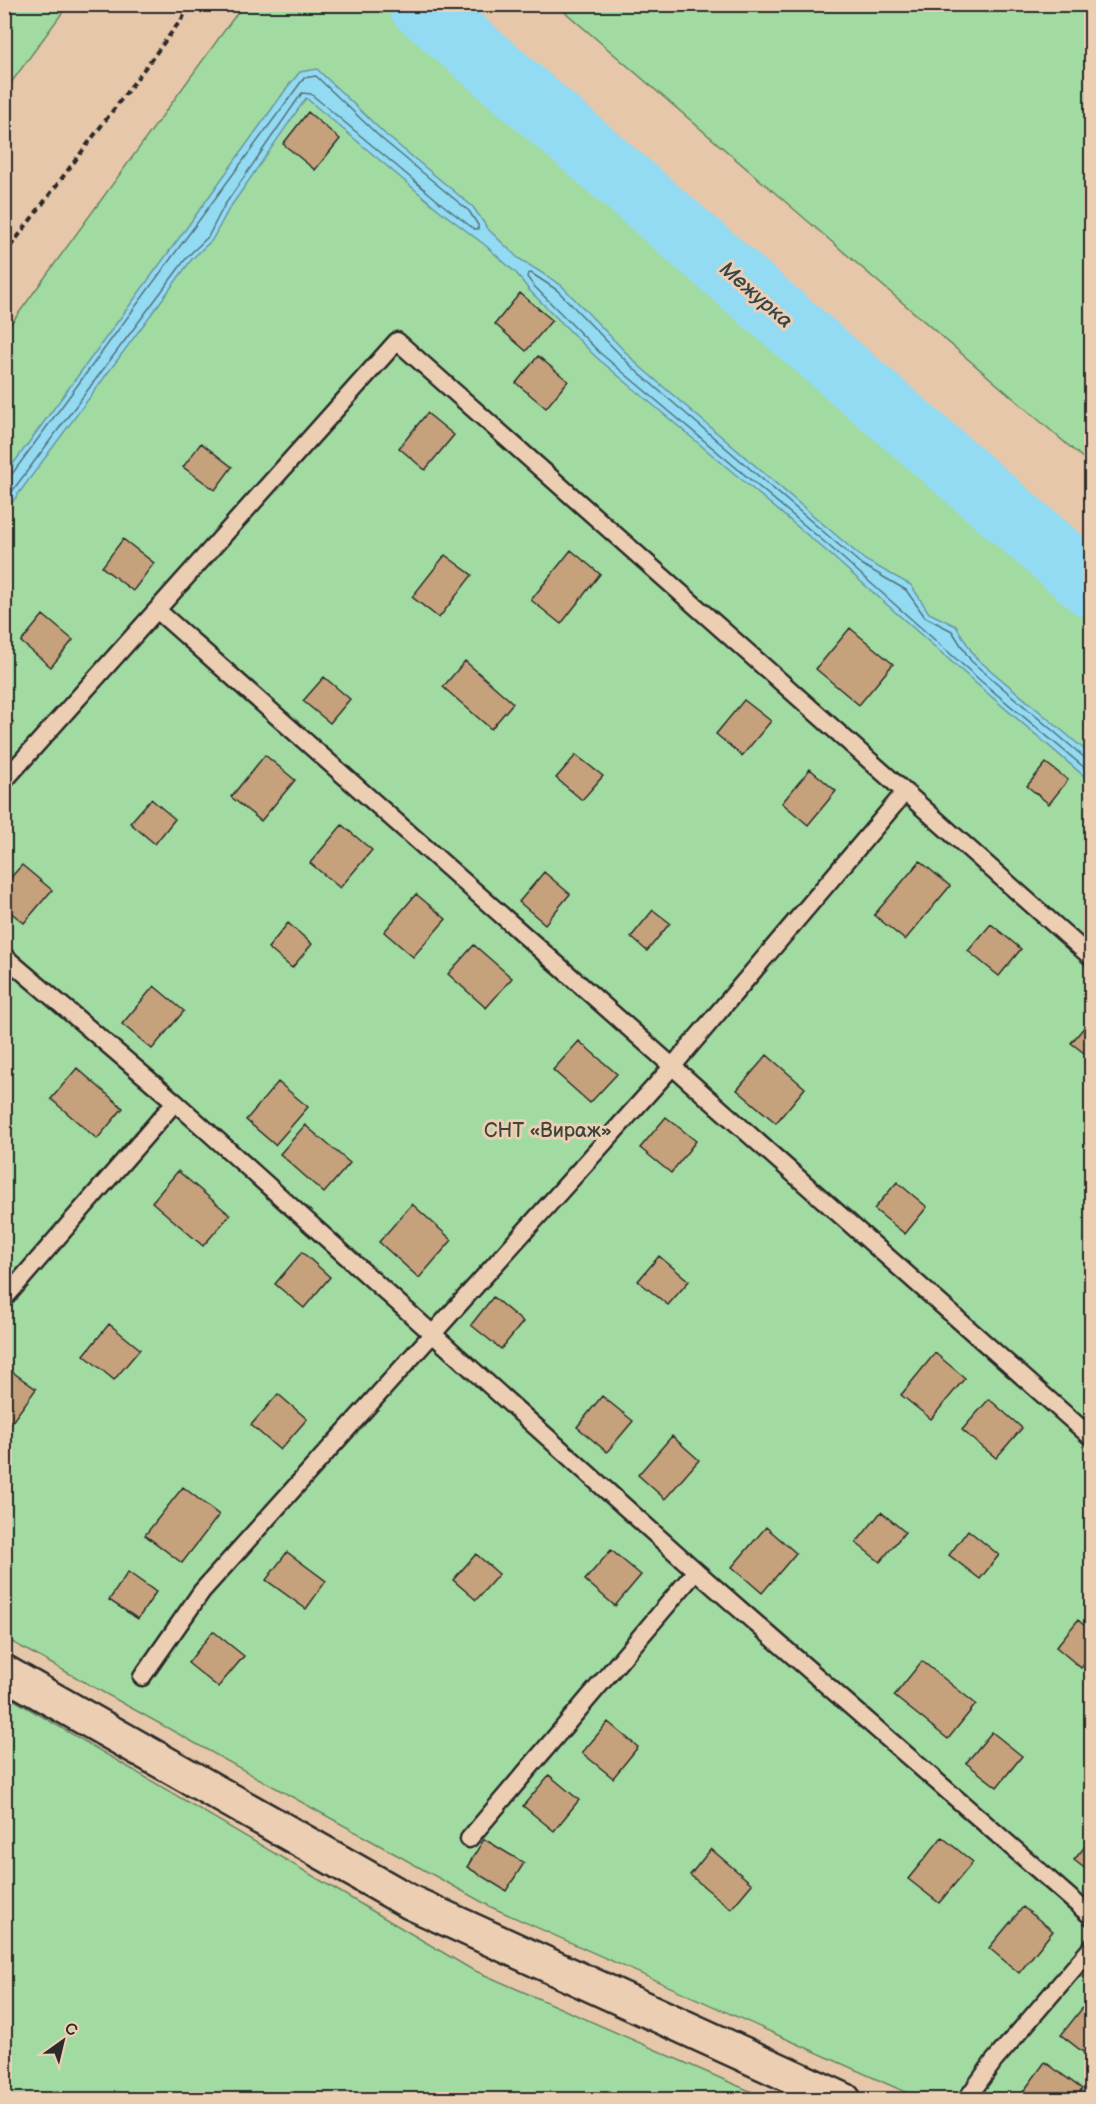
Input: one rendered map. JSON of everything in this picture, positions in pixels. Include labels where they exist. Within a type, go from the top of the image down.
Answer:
[{"type":"street","points":[[4,1672],[410,1902],[844,2100]]},
{"type":"lane","points":[[4,781],[397,341],[1092,958]]},
{"type":"lane","points":[[157,610],[1092,1438]]},
{"type":"lane","points":[[142,1677],[202,1591],[672,1067],[905,792]]},
{"type":"lane","points":[[6,960],[175,1102],[696,1572],[1092,1917]]},
{"type":"lane","points":[[4,1299],[175,1102]]},
{"type":"lane","points":[[470,1839],[696,1572]]},
{"type":"lane","points":[[966,2100],[994,2061],[1092,1947]]},
{"type":"path","points":[[4,255],[192,4]]},
{"type":"green space","points":[[4,5],[68,5],[5,91]]},
{"type":"green space","name":"СНТ «Вираж»","points":[[243,5],[384,5],[1091,623],[1091,2099],[921,2099],[491,1907],[5,1638],[5,332]]},
{"type":"green space","points":[[562,5],[1091,5],[1091,465],[565,12]]},
{"type":"green space","points":[[4,1694],[471,1969],[768,2099],[5,2099]]},
{"type":"water","points":[[317,69],[386,135],[473,207],[488,229],[518,258],[561,285],[638,365],[865,560],[911,585],[929,613],[956,626],[975,657],[1091,755],[1091,782],[824,549],[596,357],[529,290],[517,274],[485,245],[439,210],[306,98],[229,209],[212,240],[192,259],[5,512],[5,475],[289,85],[300,72]]},
{"type":"building","points":[[308,112],[340,139],[315,170],[283,144]]},
{"type":"building","points":[[520,293],[552,320],[526,351],[495,324]]},
{"type":"building","points":[[538,356],[568,381],[546,408],[516,383]]},
{"type":"building","points":[[427,413],[454,435],[425,470],[399,448]]},
{"type":"building","points":[[201,443],[232,467],[215,490],[183,467]]},
{"type":"building","points":[[123,539],[154,563],[133,591],[102,567]]},
{"type":"building","points":[[571,550],[600,574],[561,624],[531,600]]},
{"type":"building","points":[[445,555],[472,575],[439,618],[412,597]]},
{"type":"building","points":[[43,615],[73,640],[51,667],[21,642]]},
{"type":"building","points":[[850,628],[893,664],[859,705],[816,669]]},
{"type":"building","points":[[465,661],[513,703],[491,729],[443,687]]},
{"type":"building","points":[[324,677],[350,699],[330,723],[303,701]]},
{"type":"building","points":[[744,700],[771,721],[742,756],[716,734]]},
{"type":"building","points":[[4,716],[13,722],[4,733]]},
{"type":"building","points":[[265,755],[295,780],[261,821],[231,797]]},
{"type":"building","points":[[576,755],[603,776],[582,800],[556,778]]},
{"type":"building","points":[[1046,763],[1068,780],[1049,804],[1027,786]]},
{"type":"building","points":[[810,769],[836,791],[808,825],[782,803]]},
{"type":"building","points":[[151,799],[175,819],[155,844],[130,823]]},
{"type":"building","points":[[342,825],[372,850],[340,888],[310,863]]},
{"type":"building","points":[[920,861],[950,886],[905,940],[874,915]]},
{"type":"building","points":[[22,865],[52,890],[24,923],[4,907],[4,885]]},
{"type":"building","points":[[544,872],[570,894],[545,924],[519,902]]},
{"type":"building","points":[[416,894],[446,919],[413,957],[384,932]]},
{"type":"building","points":[[653,910],[670,923],[647,951],[631,937]]},
{"type":"building","points":[[288,923],[312,944],[292,968],[268,948]]},
{"type":"building","points":[[991,924],[1021,949],[999,976],[968,951]]},
{"type":"building","points":[[474,945],[512,978],[486,1008],[448,974]]},
{"type":"building","points":[[154,986],[184,1011],[152,1049],[122,1024]]},
{"type":"building","points":[[1092,1018],[1092,1059],[1071,1043]]},
{"type":"building","points":[[579,1041],[617,1074],[590,1103],[553,1070]]},
{"type":"building","points":[[767,1055],[805,1088],[776,1123],[737,1090]]},
{"type":"building","points":[[77,1068],[123,1108],[97,1139],[51,1099]]},
{"type":"building","points":[[278,1082],[308,1107],[275,1145],[246,1120]]},
{"type":"building","points":[[666,1117],[696,1141],[671,1173],[640,1148]]},
{"type":"building","points":[[305,1125],[350,1163],[324,1193],[280,1154]]},
{"type":"building","points":[[178,1171],[230,1215],[203,1246],[152,1202]]},
{"type":"building","points":[[897,1182],[927,1207],[905,1234],[874,1209]]},
{"type":"building","points":[[412,1204],[452,1240],[419,1278],[379,1242]]},
{"type":"building","points":[[302,1252],[330,1277],[304,1308],[275,1284]]},
{"type":"building","points":[[659,1256],[689,1281],[668,1305],[638,1281]]},
{"type":"building","points":[[493,1297],[523,1322],[501,1349],[471,1325]]},
{"type":"building","points":[[109,1324],[140,1349],[114,1380],[84,1355]]},
{"type":"building","points":[[935,1353],[965,1378],[931,1419],[901,1395]]},
{"type":"building","points":[[4,1366],[36,1389],[12,1422],[4,1416]]},
{"type":"building","points":[[278,1394],[307,1419],[280,1450],[251,1425]]},
{"type":"building","points":[[602,1396],[633,1421],[607,1452],[577,1427]]},
{"type":"building","points":[[989,1399],[1022,1428],[996,1458],[962,1430]]},
{"type":"building","points":[[672,1436],[699,1460],[665,1499],[638,1475]]},
{"type":"building","points":[[183,1487],[219,1515],[182,1563],[145,1535]]},
{"type":"building","points":[[881,1512],[905,1532],[880,1562],[856,1543]]},
{"type":"building","points":[[766,1527],[796,1553],[762,1593],[732,1567]]},
{"type":"building","points":[[968,1530],[999,1555],[980,1579],[949,1555]]},
{"type":"building","points":[[611,1550],[641,1575],[615,1606],[585,1580]]},
{"type":"building","points":[[287,1552],[326,1581],[306,1609],[266,1580]]},
{"type":"building","points":[[476,1554],[499,1574],[476,1600],[453,1580]]},
{"type":"building","points":[[128,1572],[156,1592],[138,1619],[109,1600]]},
{"type":"building","points":[[1078,1620],[1092,1632],[1092,1656],[1081,1668],[1056,1647]]},
{"type":"building","points":[[213,1631],[244,1656],[218,1687],[188,1663]]},
{"type":"building","points":[[922,1661],[976,1704],[948,1739],[894,1696]]},
{"type":"building","points":[[608,1722],[638,1747],[613,1778],[582,1753]]},
{"type":"building","points":[[992,1732],[1022,1756],[997,1787],[966,1763]]},
{"type":"building","points":[[549,1775],[579,1800],[554,1831],[523,1806]]},
{"type":"building","points":[[942,1837],[973,1862],[939,1903],[908,1879]]},
{"type":"building","points":[[1092,1838],[1092,1874],[1074,1860]]},
{"type":"building","points":[[484,1839],[524,1863],[506,1891],[467,1867]]},
{"type":"building","points":[[711,1849],[752,1884],[731,1909],[690,1875]]},
{"type":"building","points":[[1023,1907],[1053,1931],[1019,1973],[989,1948]]},
{"type":"building","points":[[1088,2001],[1092,2004],[1092,2059],[1061,2035]]},
{"type":"building","points":[[1045,2062],[1082,2089],[1074,2100],[1017,2100]]},
{"type":"waterway","name":"Межурка","points":[[420,4],[1092,586]]}]
